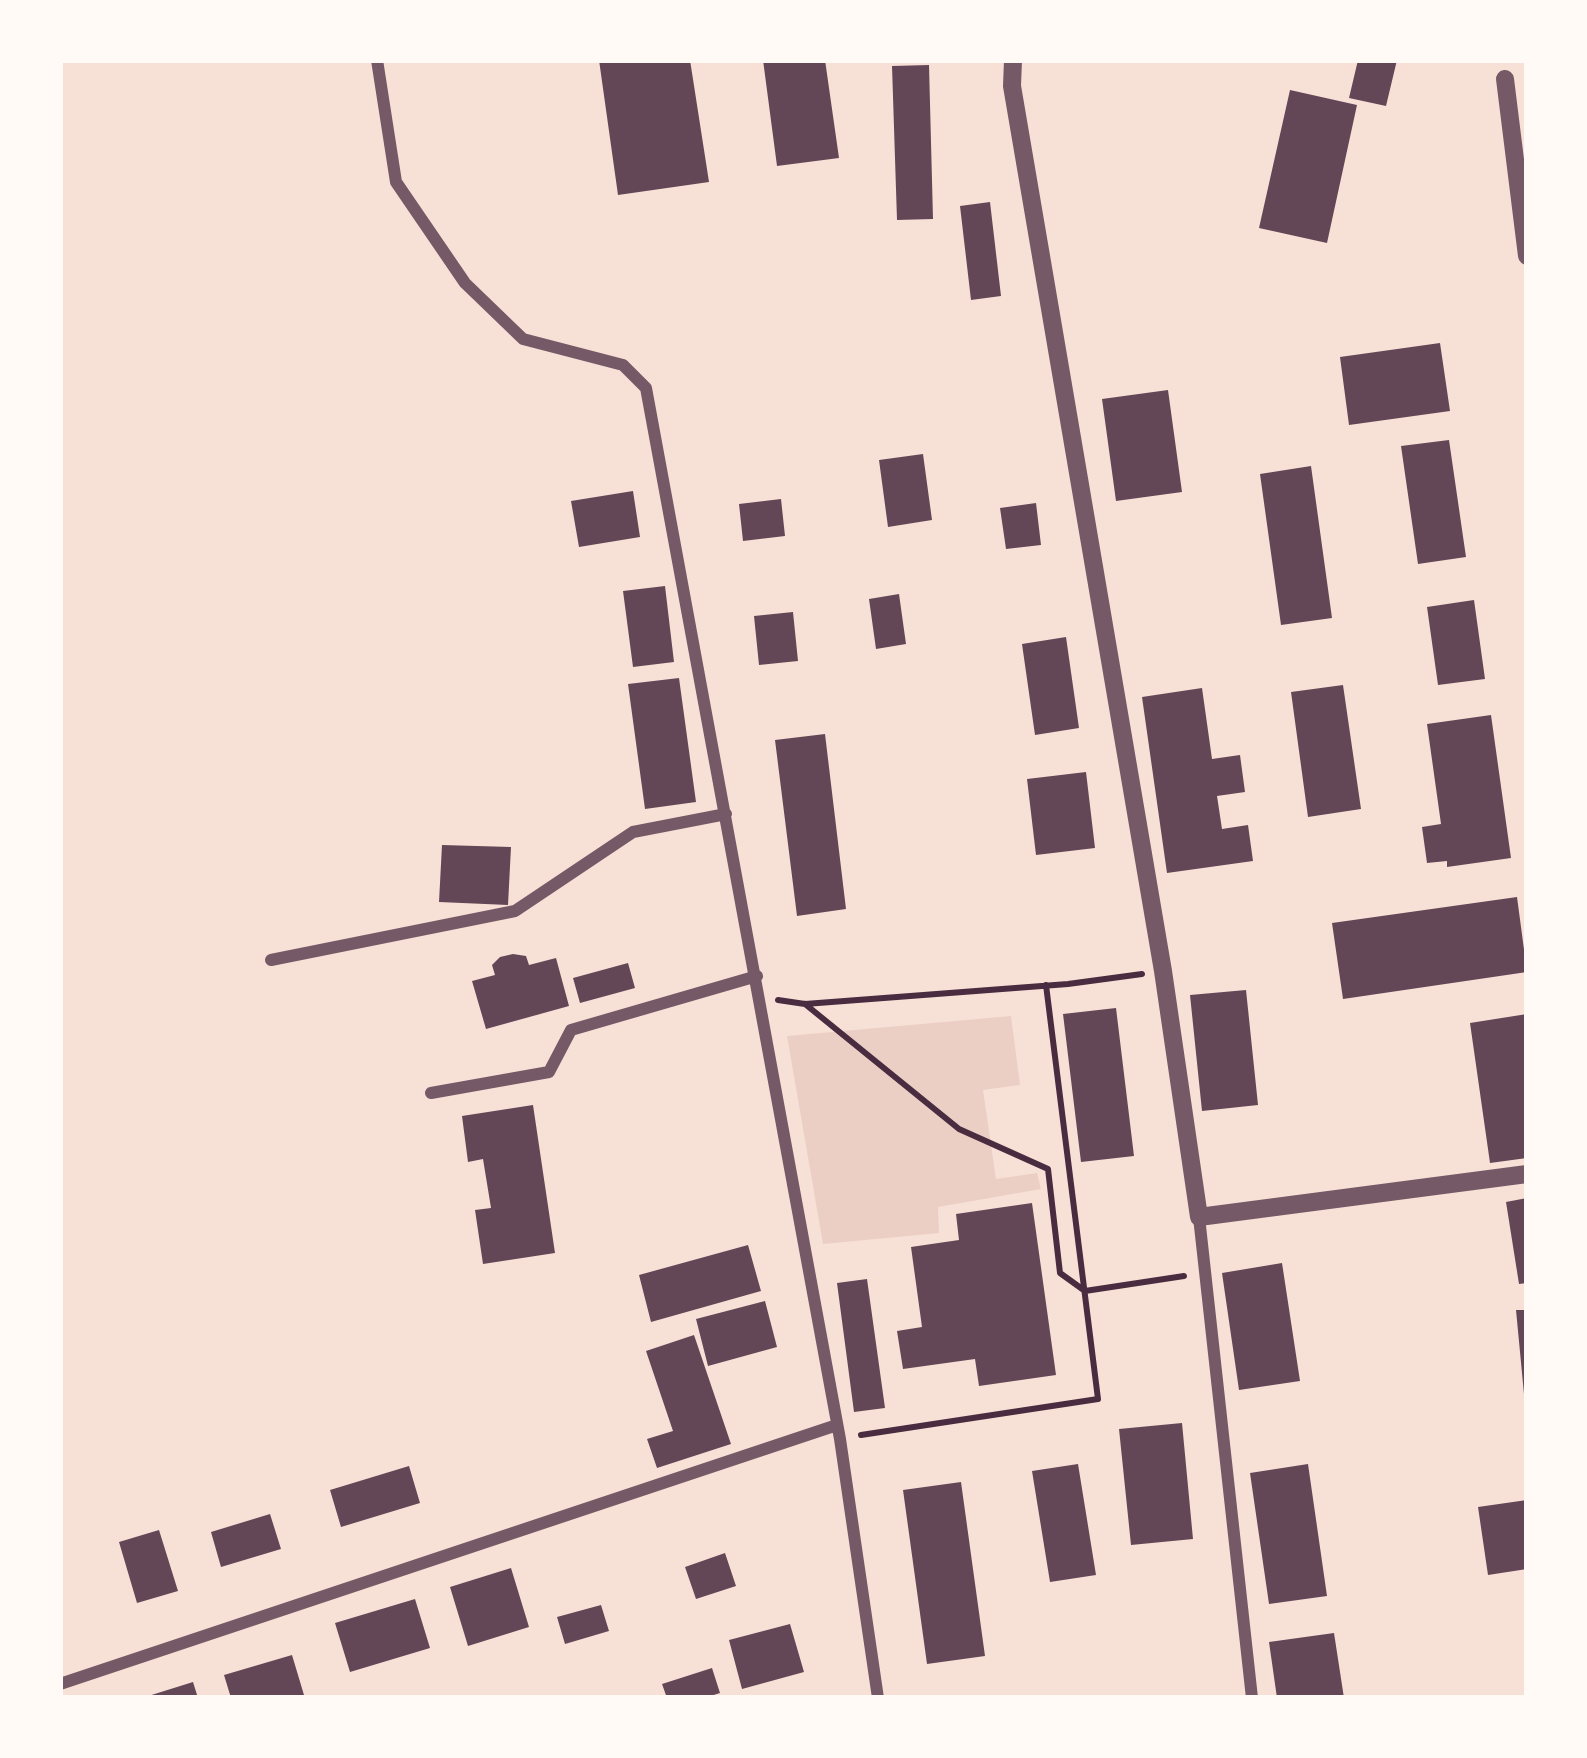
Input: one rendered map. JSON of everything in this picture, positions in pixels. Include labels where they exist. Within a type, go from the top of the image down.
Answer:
[{"type":"street","points":[[377,60],[396,182],[465,283],[523,338],[623,365],[646,388],[839,1432],[878,1698]]},
{"type":"street","points":[[1013,60],[1012,86],[1163,971],[1199,1217],[1252,1698]]},
{"type":"street","points":[[1505,79],[1527,256]]},
{"type":"street","points":[[271,960],[515,911],[633,832],[727,814]]},
{"type":"street","points":[[431,1093],[549,1072],[572,1030],[757,976]]},
{"type":"street","points":[[1199,1217],[1527,1174]]},
{"type":"street","points":[[60,1684],[839,1432]]},
{"type":"path","points":[[761,998],[806,1004],[1163,971]]},
{"type":"path","points":[[839,1432],[1098,1399],[1046,985]]},
{"type":"path","points":[[806,1004],[959,1129],[1048,1169],[1060,1274],[1084,1291],[1206,1274]]},
{"type":"shaded area","points":[[1011,1016],[1020,1085],[983,1090],[996,1179],[1037,1173],[1041,1189],[938,1207],[939,1233],[823,1244],[787,1036]]},
{"type":"building","points":[[599,60],[690,60],[709,182],[618,195]]},
{"type":"building","points":[[763,60],[825,60],[839,158],[777,166]]},
{"type":"building","points":[[1358,60],[1397,60],[1386,106],[1349,98]]},
{"type":"building","points":[[929,65],[933,219],[897,220],[892,66]]},
{"type":"building","points":[[1290,90],[1357,105],[1327,243],[1259,228]]},
{"type":"building","points":[[990,202],[1001,296],[971,300],[960,206]]},
{"type":"building","points":[[1440,343],[1450,411],[1349,425],[1340,357]]},
{"type":"building","points":[[1168,390],[1182,492],[1116,501],[1102,399]]},
{"type":"building","points":[[1449,440],[1466,557],[1418,564],[1401,446]]},
{"type":"building","points":[[923,454],[932,520],[888,527],[879,460]]},
{"type":"building","points":[[1311,466],[1332,618],[1281,625],[1260,474]]},
{"type":"building","points":[[633,491],[640,537],[579,547],[571,501]]},
{"type":"building","points":[[781,499],[785,536],[743,541],[739,504]]},
{"type":"building","points":[[1036,503],[1041,545],[1006,549],[1000,508]]},
{"type":"building","points":[[665,586],[674,662],[633,667],[623,591]]},
{"type":"building","points":[[899,594],[906,644],[876,649],[869,599]]},
{"type":"building","points":[[1474,600],[1485,679],[1438,685],[1427,607]]},
{"type":"building","points":[[793,612],[798,661],[759,665],[754,616]]},
{"type":"building","points":[[1066,637],[1079,728],[1035,735],[1022,644]]},
{"type":"building","points":[[679,678],[696,802],[645,809],[628,684]]},
{"type":"building","points":[[1343,685],[1361,809],[1308,817],[1291,692]]},
{"type":"building","points":[[1202,688],[1212,759],[1240,755],[1245,792],[1217,796],[1222,829],[1248,825],[1253,861],[1167,873],[1142,697]]},
{"type":"building","points":[[1491,715],[1511,858],[1447,867],[1447,861],[1427,863],[1422,827],[1441,824],[1427,724]]},
{"type":"building","points":[[825,734],[846,909],[797,916],[775,740]]},
{"type":"building","points":[[1086,772],[1095,848],[1036,855],[1027,779]]},
{"type":"building","points":[[442,845],[511,847],[508,905],[439,902]]},
{"type":"building","points":[[1517,897],[1527,972],[1343,999],[1332,923]]},
{"type":"building","points":[[513,954],[526,956],[529,965],[556,958],[569,1006],[486,1029],[472,981],[495,975],[492,965]]},
{"type":"building","points":[[628,963],[635,988],[580,1003],[573,978]]},
{"type":"building","points":[[1246,990],[1258,1105],[1202,1111],[1190,995]]},
{"type":"building","points":[[1116,1008],[1134,1156],[1081,1162],[1063,1014]]},
{"type":"building","points":[[1527,1014],[1527,1158],[1490,1163],[1470,1023]]},
{"type":"building","points":[[533,1105],[555,1253],[483,1264],[475,1210],[491,1208],[483,1159],[468,1162],[462,1116]]},
{"type":"building","points":[[1527,1198],[1527,1283],[1519,1284],[1506,1202]]},
{"type":"building","points":[[1032,1203],[1056,1375],[979,1386],[975,1359],[903,1369],[897,1331],[922,1327],[911,1247],[959,1240],[956,1214]]},
{"type":"building","points":[[748,1245],[761,1291],[651,1322],[639,1275]]},
{"type":"building","points":[[1282,1263],[1300,1381],[1239,1390],[1222,1273]]},
{"type":"building","points":[[867,1279],[885,1408],[854,1412],[837,1283]]},
{"type":"building","points":[[765,1301],[777,1347],[708,1366],[696,1319]]},
{"type":"building","points":[[1516,1310],[1527,1310],[1527,1394],[1524,1394]]},
{"type":"building","points":[[694,1335],[731,1444],[657,1468],[647,1439],[673,1431],[646,1351]]},
{"type":"building","points":[[1182,1423],[1193,1539],[1131,1545],[1119,1429]]},
{"type":"building","points":[[1078,1464],[1096,1575],[1050,1582],[1032,1471]]},
{"type":"building","points":[[1308,1464],[1327,1596],[1269,1604],[1250,1473]]},
{"type":"building","points":[[409,1466],[420,1503],[341,1527],[330,1490]]},
{"type":"building","points":[[961,1482],[985,1656],[927,1664],[903,1490]]},
{"type":"building","points":[[1527,1500],[1527,1569],[1488,1575],[1478,1507]]},
{"type":"building","points":[[270,1514],[281,1549],[221,1567],[211,1532]]},
{"type":"building","points":[[159,1530],[178,1591],[137,1603],[119,1542]]},
{"type":"building","points":[[725,1553],[736,1586],[696,1599],[685,1567]]},
{"type":"building","points":[[511,1568],[529,1627],[468,1646],[450,1587]]},
{"type":"building","points":[[415,1599],[430,1648],[350,1672],[335,1623]]},
{"type":"building","points":[[601,1605],[609,1631],[565,1644],[557,1617]]},
{"type":"building","points":[[790,1624],[804,1672],[742,1689],[729,1640]]},
{"type":"building","points":[[1334,1633],[1344,1698],[1277,1698],[1269,1642]]},
{"type":"building","points":[[292,1655],[304,1695],[231,1698],[224,1675]]},
{"type":"building","points":[[712,1668],[720,1693],[667,1698],[662,1684]]},
{"type":"building","points":[[193,1682],[198,1698],[145,1698],[145,1697]]}]
